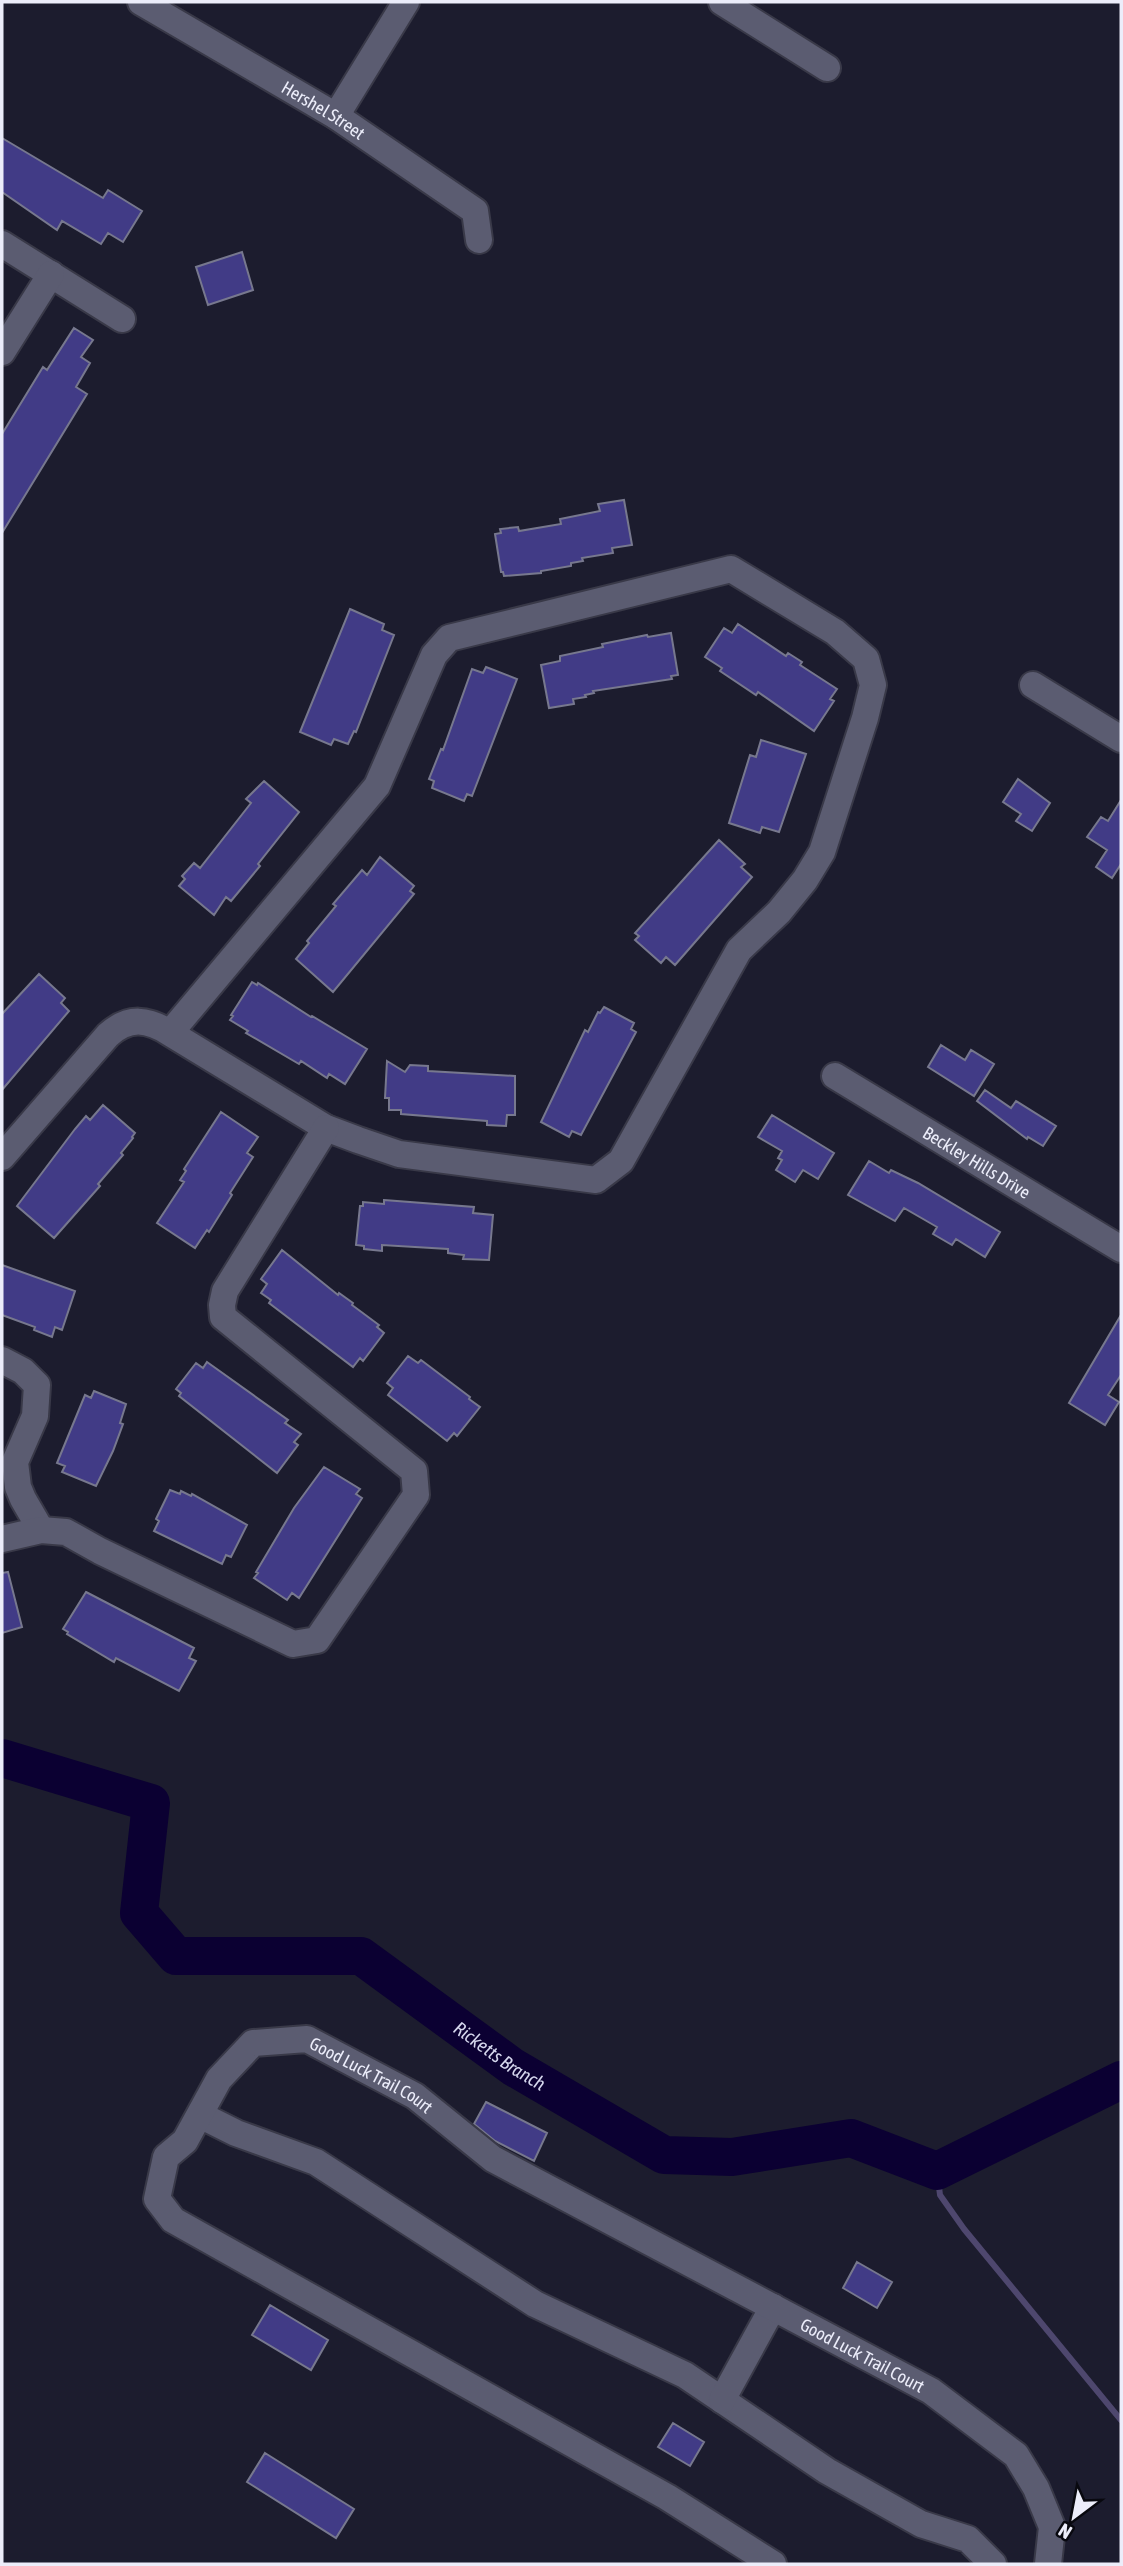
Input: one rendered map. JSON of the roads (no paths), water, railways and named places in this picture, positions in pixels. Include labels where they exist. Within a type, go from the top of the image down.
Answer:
[{"type":"street","name":"Hershel Street","points":[[141,2],[336,116],[475,211],[479,240]]},
{"type":"street","points":[[336,116],[406,2]]},
{"type":"street","points":[[722,2],[827,68]]},
{"type":"street","points":[[2,244],[122,319]]},
{"type":"street","points":[[2,352],[51,274]]},
{"type":"street","points":[[2,1157],[116,1028],[126,1022],[143,1021],[170,1033],[326,1128],[399,1154],[596,1180],[621,1161],[740,950],[779,912],[805,880],[822,852],[873,685],[866,659],[835,632],[731,569],[449,638],[435,655],[377,786],[170,1033]]},
{"type":"street","points":[[1033,685],[1121,739]]},
{"type":"street","name":"Beckley Hills Drive","points":[[835,1076],[1121,1249]]},
{"type":"street","points":[[2,1539],[41,1530],[65,1532],[293,1644],[317,1640],[416,1495],[414,1471],[223,1317],[222,1305],[225,1291],[326,1128]]},
{"type":"street","points":[[2,1360],[23,1371],[37,1385],[35,1416],[15,1462],[18,1487],[41,1530]]},
{"type":"street","name":"Good Luck Trail Court","points":[[774,2564],[667,2497],[173,2220],[157,2199],[166,2157],[186,2141],[219,2079],[253,2043],[307,2039],[415,2096],[493,2158],[931,2391],[1016,2455],[1036,2488],[1052,2527],[1048,2564]]},
{"type":"street","points":[[200,2115],[236,2133],[316,2162],[534,2304],[685,2375],[827,2471],[921,2524],[968,2539],[993,2564]]},
{"type":"street","points":[[722,2400],[773,2307]]},
{"type":"waterway","name":"Ricketts Branch","points":[[2,1758],[151,1803],[139,1913],[176,1956],[361,1956],[513,2067],[664,2155],[732,2157],[851,2138],[937,2171],[1121,2080]]},
{"type":"waterway","points":[[937,2171],[940,2195],[964,2229],[1121,2420]]}]
